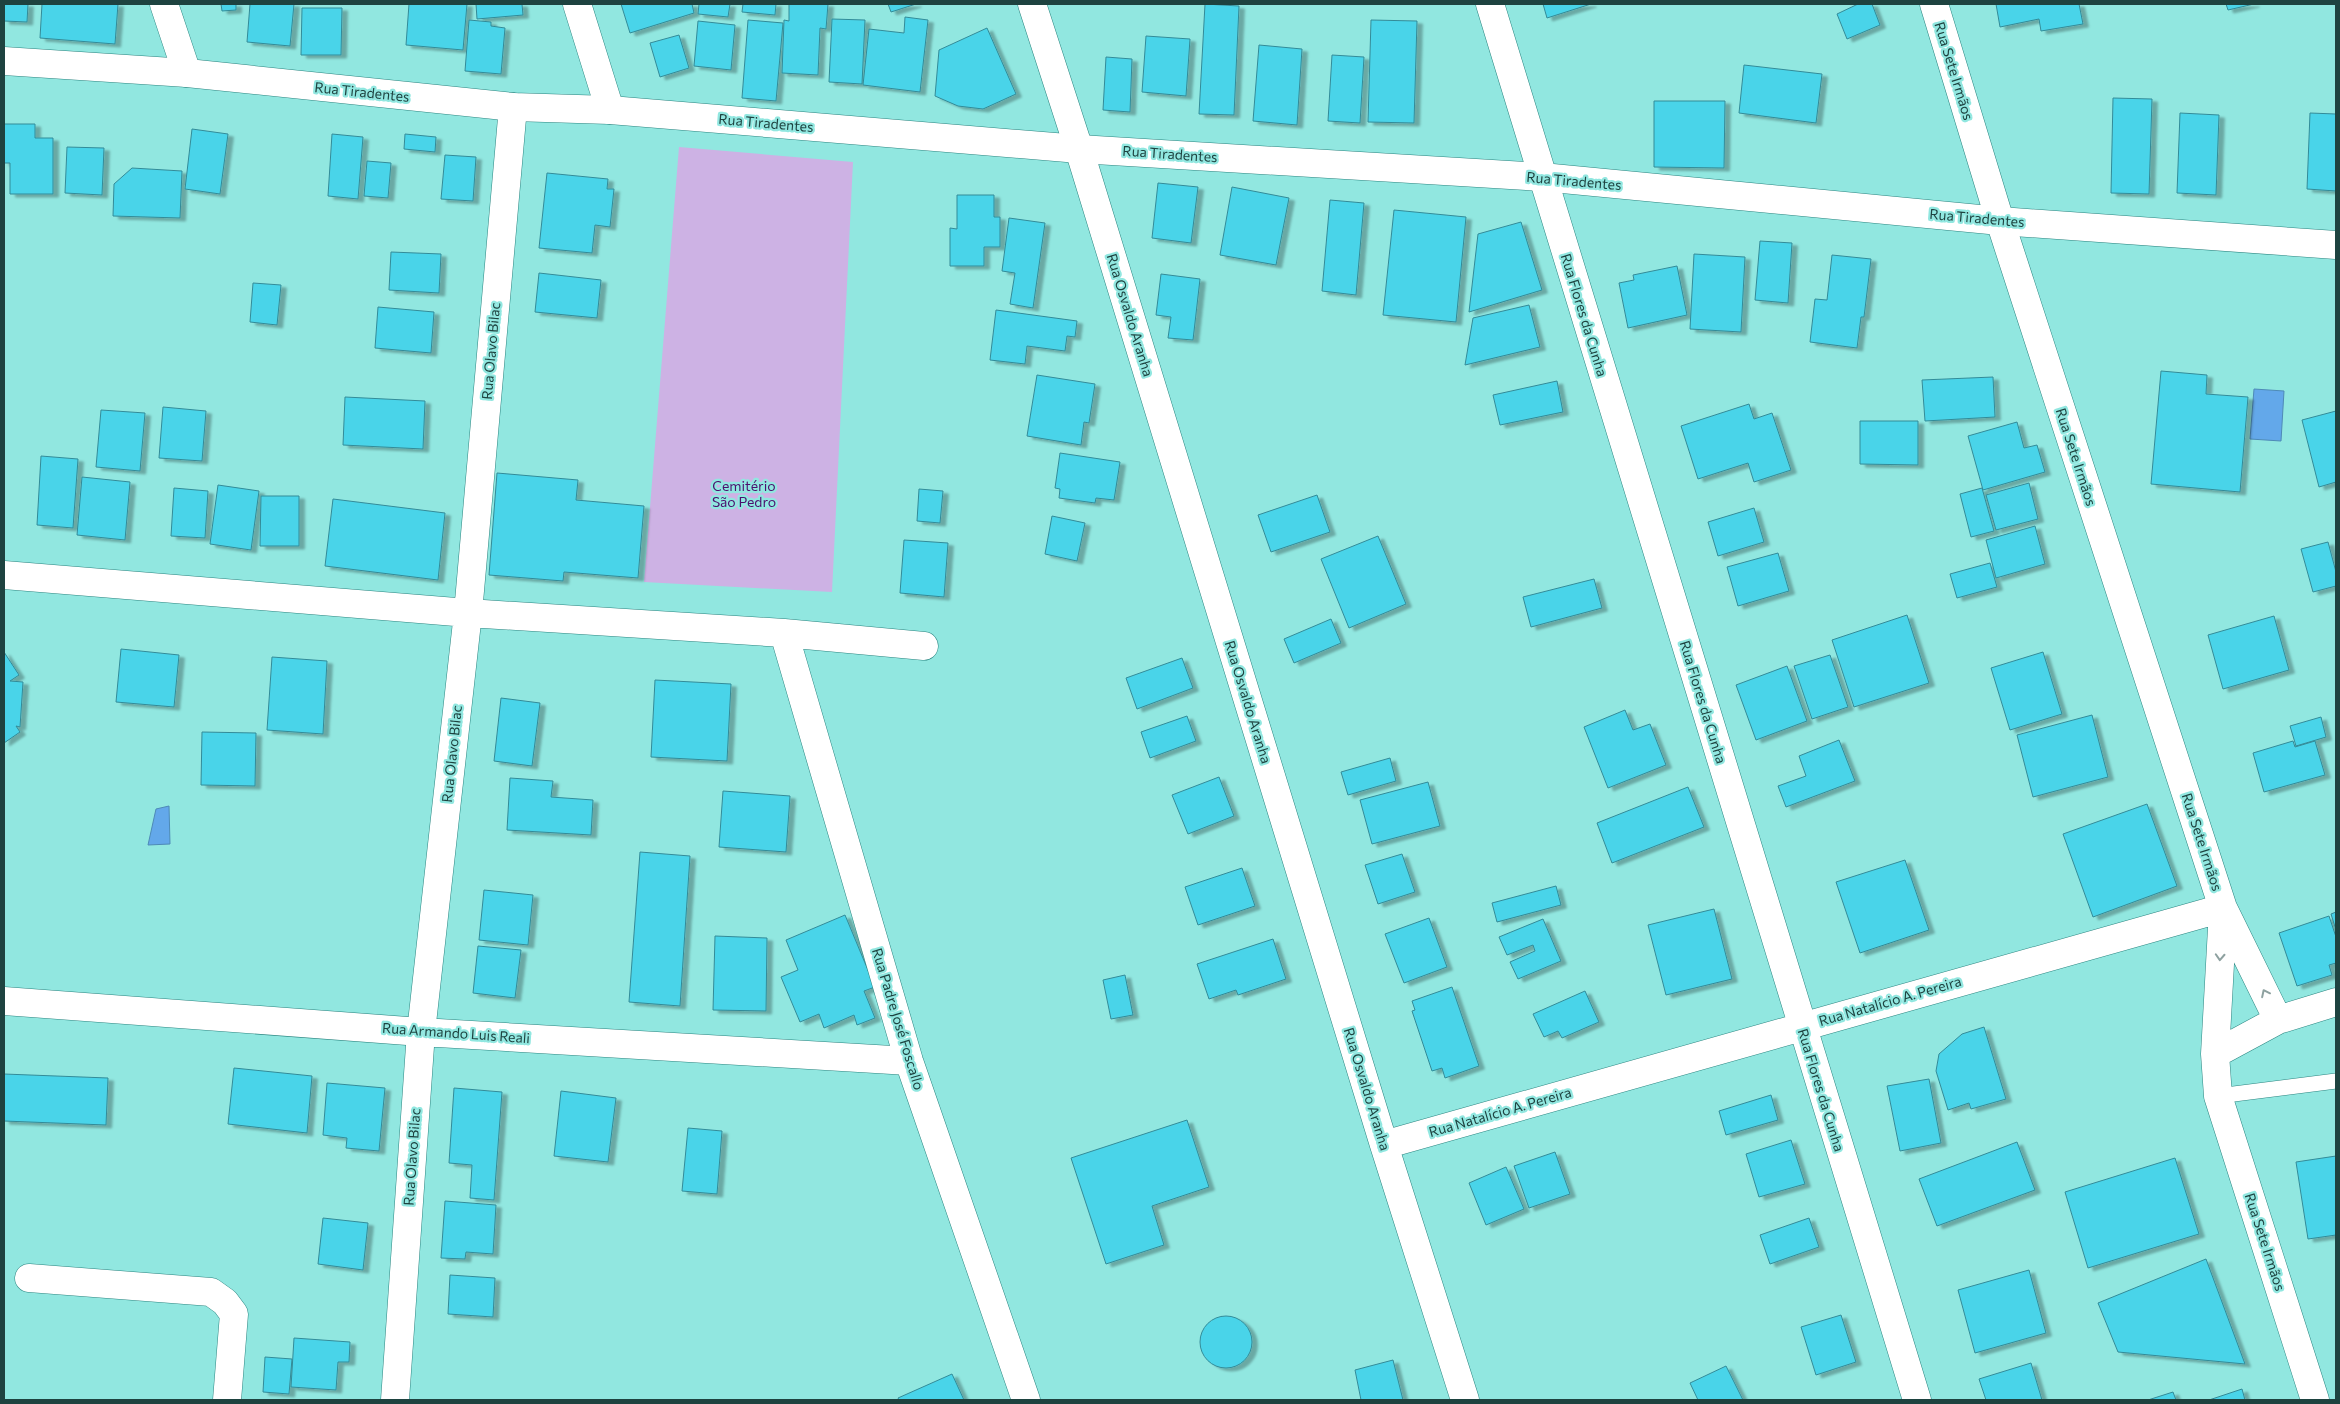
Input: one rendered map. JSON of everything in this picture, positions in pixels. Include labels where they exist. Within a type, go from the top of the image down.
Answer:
[{"type":"street","points":[[164,4],[187,74]]},
{"type":"street","points":[[577,4],[610,110]]},
{"type":"street","name":"Rua Osvaldo Aranha","points":[[1032,4],[1079,149],[1384,1145],[1465,1400]]},
{"type":"street","name":"Rua Flores da Cunha","points":[[1490,4],[1917,1400]]},
{"type":"street","name":"Rua Sete Irmãos","points":[[1934,4],[2000,221],[2223,908],[2215,1054],[2218,1096],[2315,1400]]},
{"type":"street","name":"Rua Tiradentes","points":[[4,61],[187,74],[513,108],[610,110],[1079,149],[1542,177],[2000,221],[2336,244]]},
{"type":"street","name":"Rua Olavo Bilac","points":[[395,1400],[421,1032],[468,613],[513,108]]},
{"type":"street","points":[[4,575],[468,613],[784,633],[924,646]]},
{"type":"street","name":"Rua Padre José Foscallo","points":[[784,633],[910,1061],[1026,1400]]},
{"type":"street","points":[[2223,908],[2278,1020]]},
{"type":"street","name":"Rua Natalício A. Pereira","points":[[1384,1145],[2223,908]]},
{"type":"street","name":"Rua Armando Luis Reali","points":[[4,1002],[421,1032],[910,1061]]},
{"type":"street","points":[[2215,1054],[2278,1020],[2336,1002]]},
{"type":"street","points":[[29,1278],[211,1292],[226,1302],[234,1314],[228,1400]]},
{"type":"lane","points":[[2218,1096],[2336,1081]]},
{"type":"green space","name":"Cemitério São Pedro","points":[[679,147],[853,162],[832,592],[644,582]]},
{"type":"water","points":[[2254,389],[2284,391],[2281,441],[2250,439]]},
{"type":"water","points":[[169,806],[170,844],[148,845],[156,809]]},
{"type":"building","points":[[4,4],[28,4],[27,22],[4,21]]},
{"type":"building","points":[[42,4],[118,4],[115,44],[40,38]]},
{"type":"building","points":[[221,4],[236,4],[236,10],[222,11]]},
{"type":"building","points":[[250,4],[294,4],[290,46],[247,42]]},
{"type":"building","points":[[409,4],[467,4],[463,50],[406,45]]},
{"type":"building","points":[[476,4],[522,4],[523,15],[477,19]]},
{"type":"building","points":[[621,4],[692,4],[694,13],[630,33]]},
{"type":"building","points":[[699,4],[730,4],[728,17],[698,14]]},
{"type":"building","points":[[743,4],[776,4],[775,15],[742,12]]},
{"type":"building","points":[[789,4],[828,4],[826,29],[820,28],[818,75],[782,73],[784,20],[789,21]]},
{"type":"building","points":[[888,4],[916,4],[891,12]]},
{"type":"building","points":[[1205,4],[1239,6],[1234,115],[1199,114]]},
{"type":"building","points":[[1543,4],[1591,4],[1547,18]]},
{"type":"building","points":[[1858,4],[1872,4],[1880,25],[1847,39],[1837,14]]},
{"type":"building","points":[[1996,4],[2079,4],[2083,24],[2041,31],[2039,19],[2000,27]]},
{"type":"building","points":[[2226,4],[2254,4],[2228,10]]},
{"type":"building","points":[[302,8],[342,8],[341,55],[301,55]]},
{"type":"building","points":[[905,17],[928,20],[920,92],[863,85],[869,29],[904,33]]},
{"type":"building","points":[[832,19],[865,20],[862,84],[829,82]]},
{"type":"building","points":[[469,20],[491,22],[491,26],[505,28],[501,74],[465,71]]},
{"type":"building","points":[[748,20],[783,23],[776,101],[742,98]]},
{"type":"building","points":[[1371,20],[1417,21],[1414,123],[1368,122]]},
{"type":"building","points":[[698,21],[735,25],[731,70],[694,66]]},
{"type":"building","points":[[987,28],[1016,94],[983,109],[958,106],[935,96],[939,50]]},
{"type":"building","points":[[679,35],[689,68],[660,77],[650,43]]},
{"type":"building","points":[[1146,36],[1190,39],[1186,96],[1142,92]]},
{"type":"building","points":[[1259,45],[1302,49],[1297,125],[1253,121]]},
{"type":"building","points":[[1332,55],[1364,57],[1360,123],[1328,121]]},
{"type":"building","points":[[1106,57],[1132,59],[1130,112],[1103,110]]},
{"type":"building","points":[[1744,65],[1822,74],[1816,123],[1739,113]]},
{"type":"building","points":[[2113,98],[2152,99],[2149,194],[2111,193]]},
{"type":"building","points":[[1654,101],[1725,101],[1724,168],[1654,167]]},
{"type":"building","points":[[2180,113],[2219,115],[2216,195],[2177,193]]},
{"type":"building","points":[[2310,113],[2336,114],[2336,191],[2307,189]]},
{"type":"building","points":[[4,124],[35,124],[35,138],[53,138],[53,194],[10,194],[10,163],[4,163]]},
{"type":"building","points":[[192,129],[228,134],[220,194],[185,189]]},
{"type":"building","points":[[332,134],[363,137],[358,199],[328,196]]},
{"type":"building","points":[[405,134],[436,137],[435,152],[404,149]]},
{"type":"building","points":[[67,147],[104,148],[102,195],[65,193]]},
{"type":"building","points":[[445,155],[476,157],[473,201],[441,199]]},
{"type":"building","points":[[367,161],[391,163],[388,198],[364,196]]},
{"type":"building","points":[[132,168],[182,171],[180,218],[113,216],[114,184]]},
{"type":"building","points":[[547,173],[608,179],[607,189],[614,189],[610,227],[595,225],[592,253],[539,248]]},
{"type":"building","points":[[1158,183],[1198,187],[1191,243],[1152,238]]},
{"type":"building","points":[[1232,187],[1289,198],[1276,265],[1220,255]]},
{"type":"building","points":[[957,195],[994,195],[994,217],[1000,217],[1000,247],[984,247],[984,266],[950,266],[950,228],[957,229]]},
{"type":"building","points":[[1330,200],[1364,203],[1356,295],[1322,291]]},
{"type":"building","points":[[1394,210],[1466,217],[1456,322],[1383,315]]},
{"type":"building","points":[[1009,218],[1045,223],[1033,308],[1010,304],[1015,273],[1002,271]]},
{"type":"building","points":[[1521,222],[1542,290],[1469,312],[1478,234]]},
{"type":"building","points":[[1760,241],[1792,243],[1788,303],[1755,300]]},
{"type":"building","points":[[391,252],[441,254],[439,293],[389,290]]},
{"type":"building","points":[[1694,254],[1745,257],[1741,332],[1690,329]]},
{"type":"building","points":[[1832,255],[1871,259],[1864,317],[1861,317],[1857,348],[1810,342],[1815,299],[1827,300]]},
{"type":"building","points":[[1677,266],[1687,315],[1628,328],[1619,283],[1634,280],[1633,275]]},
{"type":"building","points":[[539,273],[601,280],[597,318],[535,312]]},
{"type":"building","points":[[1161,274],[1200,279],[1193,340],[1168,338],[1171,317],[1156,315]]},
{"type":"building","points":[[253,283],[281,285],[277,325],[250,322]]},
{"type":"building","points":[[1529,305],[1540,347],[1465,365],[1473,318]]},
{"type":"building","points":[[378,307],[434,312],[431,353],[375,348]]},
{"type":"building","points":[[996,310],[1077,321],[1075,337],[1067,336],[1065,351],[1027,346],[1025,364],[990,360]]},
{"type":"building","points":[[2161,371],[2207,375],[2206,394],[2248,397],[2240,492],[2151,484]]},
{"type":"building","points":[[1037,375],[1095,384],[1089,423],[1084,422],[1081,445],[1027,436]]},
{"type":"building","points":[[1993,377],[1995,417],[1925,421],[1922,380]]},
{"type":"building","points":[[1557,381],[1563,412],[1500,425],[1493,395]]},
{"type":"building","points":[[345,397],[425,401],[423,449],[343,445]]},
{"type":"building","points":[[1749,404],[1754,419],[1772,413],[1791,470],[1754,482],[1748,463],[1698,479],[1681,426]]},
{"type":"building","points":[[163,407],[206,411],[202,461],[159,458]]},
{"type":"building","points":[[101,410],[145,413],[140,471],[96,467]]},
{"type":"building","points":[[2336,411],[2336,482],[2319,487],[2302,420]]},
{"type":"building","points":[[1860,421],[1918,421],[1918,465],[1860,464]]},
{"type":"building","points":[[2017,422],[2024,448],[2037,445],[2045,472],[1983,490],[1968,436]]},
{"type":"building","points":[[1060,453],[1120,462],[1114,500],[1096,498],[1095,503],[1059,498],[1060,489],[1055,488]]},
{"type":"building","points":[[41,456],[78,459],[73,528],[37,525]]},
{"type":"building","points":[[497,473],[578,480],[576,500],[644,506],[638,578],[564,572],[563,581],[489,575]]},
{"type":"building","points":[[82,477],[130,482],[125,540],[77,535]]},
{"type":"building","points":[[2029,483],[2038,519],[1996,530],[1986,495]]},
{"type":"building","points":[[218,485],[259,491],[251,550],[210,544]]},
{"type":"building","points":[[174,488],[208,491],[205,538],[171,536]]},
{"type":"building","points":[[1982,488],[1994,531],[1971,537],[1960,494]]},
{"type":"building","points":[[919,489],[943,491],[940,523],[917,521]]},
{"type":"building","points":[[1317,495],[1330,532],[1271,552],[1258,515]]},
{"type":"building","points":[[261,496],[299,496],[299,546],[260,546]]},
{"type":"building","points":[[333,499],[445,513],[438,580],[325,566]]},
{"type":"building","points":[[1754,508],[1764,542],[1718,556],[1708,522]]},
{"type":"building","points":[[1052,516],[1085,523],[1077,561],[1045,554]]},
{"type":"building","points":[[2035,526],[2045,564],[1996,578],[1986,540]]},
{"type":"building","points":[[1378,536],[1406,604],[1349,628],[1321,559]]},
{"type":"building","points":[[904,540],[948,543],[944,597],[900,593]]},
{"type":"building","points":[[2328,542],[2336,572],[2336,586],[2313,592],[2301,549]]},
{"type":"building","points":[[1778,553],[1789,591],[1738,606],[1727,567]]},
{"type":"building","points":[[1990,563],[1997,587],[1957,598],[1950,574]]},
{"type":"building","points":[[1594,579],[1602,608],[1531,627],[1523,597]]},
{"type":"building","points":[[1907,615],[1929,683],[1854,707],[1832,640]]},
{"type":"building","points":[[2274,616],[2289,670],[2223,689],[2208,635]]},
{"type":"building","points":[[1331,619],[1341,643],[1294,663],[1284,639]]},
{"type":"building","points":[[121,649],[179,655],[174,707],[116,702]]},
{"type":"building","points":[[4,652],[19,675],[10,681],[23,682],[20,727],[16,726],[20,732],[4,743]]},
{"type":"building","points":[[2043,652],[2062,714],[2010,730],[1991,668]]},
{"type":"building","points":[[1830,655],[1848,707],[1812,719],[1794,666]]},
{"type":"building","points":[[272,657],[327,661],[323,734],[267,730]]},
{"type":"building","points":[[1182,658],[1193,688],[1137,709],[1126,678]]},
{"type":"building","points":[[1787,666],[1807,721],[1756,740],[1736,685]]},
{"type":"building","points":[[655,680],[731,684],[727,761],[651,757]]},
{"type":"building","points":[[501,698],[540,703],[532,766],[494,761]]},
{"type":"building","points":[[1625,710],[1633,730],[1650,724],[1666,765],[1608,788],[1584,727]]},
{"type":"building","points":[[2092,715],[2108,777],[2033,797],[2017,735]]},
{"type":"building","points":[[1187,716],[1196,741],[1150,758],[1141,732]]},
{"type":"building","points":[[2321,717],[2326,737],[2296,746],[2290,726]]},
{"type":"building","points":[[202,732],[256,733],[255,786],[201,785]]},
{"type":"building","points":[[1839,740],[1855,781],[1786,807],[1778,786],[1806,776],[1799,756]]},
{"type":"building","points":[[2293,741],[2295,747],[2315,741],[2325,775],[2264,792],[2253,753]]},
{"type":"building","points":[[1390,758],[1396,781],[1348,795],[1341,772]]},
{"type":"building","points":[[1219,777],[1234,816],[1188,834],[1172,795]]},
{"type":"building","points":[[510,778],[553,781],[551,797],[593,800],[591,835],[507,830]]},
{"type":"building","points":[[1428,782],[1440,826],[1372,844],[1360,800]]},
{"type":"building","points":[[1688,787],[1704,827],[1612,863],[1597,823]]},
{"type":"building","points":[[723,791],[790,796],[786,852],[719,847]]},
{"type":"building","points":[[2147,804],[2177,886],[2093,917],[2063,834]]},
{"type":"building","points":[[640,852],[690,856],[680,1006],[629,1002]]},
{"type":"building","points":[[1402,854],[1415,892],[1378,904],[1365,865]]},
{"type":"building","points":[[1905,860],[1929,930],[1860,953],[1836,882]]},
{"type":"building","points":[[1242,868],[1255,906],[1198,925],[1185,887]]},
{"type":"building","points":[[1556,886],[1561,905],[1497,922],[1492,903]]},
{"type":"building","points":[[484,890],[533,895],[528,945],[479,940]]},
{"type":"building","points":[[1714,909],[1732,979],[1666,995],[1648,925]]},
{"type":"building","points":[[2336,912],[2336,930],[2331,914]]},
{"type":"building","points":[[845,915],[875,987],[864,991],[875,1018],[857,1025],[854,1015],[824,1028],[819,1014],[800,1022],[781,977],[798,970],[786,940]]},
{"type":"building","points":[[2329,916],[2336,937],[2336,963],[2329,965],[2332,975],[2297,986],[2279,933]]},
{"type":"building","points":[[1429,918],[1447,967],[1404,983],[1385,934]]},
{"type":"building","points":[[1543,919],[1561,961],[1518,979],[1510,962],[1535,951],[1533,945],[1507,955],[1499,937]]},
{"type":"building","points":[[715,936],[767,938],[766,1011],[713,1010]]},
{"type":"building","points":[[1273,939],[1286,979],[1238,995],[1236,990],[1209,999],[1197,964]]},
{"type":"building","points":[[478,946],[521,950],[515,998],[473,993]]},
{"type":"building","points":[[1125,975],[1133,1015],[1111,1019],[1103,980]]},
{"type":"building","points":[[1452,987],[1479,1066],[1445,1078],[1442,1068],[1432,1071],[1412,1011],[1415,1010],[1412,1001]]},
{"type":"building","points":[[1585,991],[1599,1022],[1562,1038],[1558,1031],[1544,1037],[1533,1014]]},
{"type":"building","points":[[1984,1027],[2006,1099],[1971,1109],[1969,1103],[1948,1110],[1936,1071],[1939,1054],[1962,1034]]},
{"type":"building","points":[[234,1068],[312,1076],[307,1133],[228,1124]]},
{"type":"building","points":[[4,1074],[108,1078],[106,1125],[4,1121]]},
{"type":"building","points":[[1929,1079],[1941,1143],[1900,1151],[1887,1086]]},
{"type":"building","points":[[327,1083],[385,1088],[379,1151],[346,1148],[347,1138],[323,1135]]},
{"type":"building","points":[[454,1088],[502,1092],[494,1200],[470,1198],[472,1165],[449,1163]]},
{"type":"building","points":[[561,1091],[616,1098],[608,1162],[554,1156]]},
{"type":"building","points":[[1771,1095],[1778,1120],[1726,1135],[1719,1111]]},
{"type":"building","points":[[1187,1120],[1209,1187],[1152,1206],[1164,1245],[1106,1264],[1071,1158]]},
{"type":"building","points":[[688,1128],[722,1131],[717,1194],[682,1191]]},
{"type":"building","points":[[1791,1140],[1805,1184],[1759,1197],[1746,1154]]},
{"type":"building","points":[[2017,1142],[2035,1190],[1937,1226],[1919,1179]]},
{"type":"building","points":[[1555,1152],[1570,1194],[1529,1208],[1514,1166]]},
{"type":"building","points":[[2336,1156],[2336,1235],[2308,1239],[2296,1162]]},
{"type":"building","points":[[2175,1158],[2199,1234],[2088,1268],[2065,1192]]},
{"type":"building","points":[[1506,1167],[1524,1209],[1486,1225],[1469,1183]]},
{"type":"building","points":[[445,1201],[496,1205],[493,1254],[466,1252],[465,1259],[441,1258]]},
{"type":"building","points":[[323,1218],[368,1223],[363,1270],[318,1264]]},
{"type":"building","points":[[1809,1218],[1819,1247],[1770,1264],[1760,1235]]},
{"type":"building","points":[[2206,1259],[2245,1364],[2118,1352],[2098,1303]]},
{"type":"building","points":[[2029,1270],[2046,1333],[1975,1353],[1958,1290]]},
{"type":"building","points":[[450,1275],[495,1278],[493,1317],[448,1314]]},
{"type":"building","points":[[1841,1315],[1856,1362],[1816,1375],[1801,1327]]},
{"type":"building","points":[[1226,1316],[1240,1320],[1248,1328],[1252,1342],[1248,1356],[1240,1364],[1226,1368],[1212,1364],[1204,1356],[1200,1342],[1204,1328],[1212,1320]]},
{"type":"building","points":[[294,1338],[350,1342],[349,1362],[338,1362],[336,1390],[291,1387]]},
{"type":"building","points":[[265,1357],[292,1359],[289,1394],[263,1392]]},
{"type":"building","points":[[1393,1360],[1403,1400],[1361,1400],[1355,1370]]},
{"type":"building","points":[[2031,1363],[2042,1400],[1986,1400],[1979,1379]]},
{"type":"building","points":[[1726,1366],[1743,1400],[1698,1400],[1690,1383]]},
{"type":"building","points":[[952,1374],[964,1400],[899,1400],[898,1398]]},
{"type":"building","points":[[2242,1389],[2245,1400],[2209,1400]]},
{"type":"building","points":[[2173,1392],[2176,1400],[2148,1400]]}]
